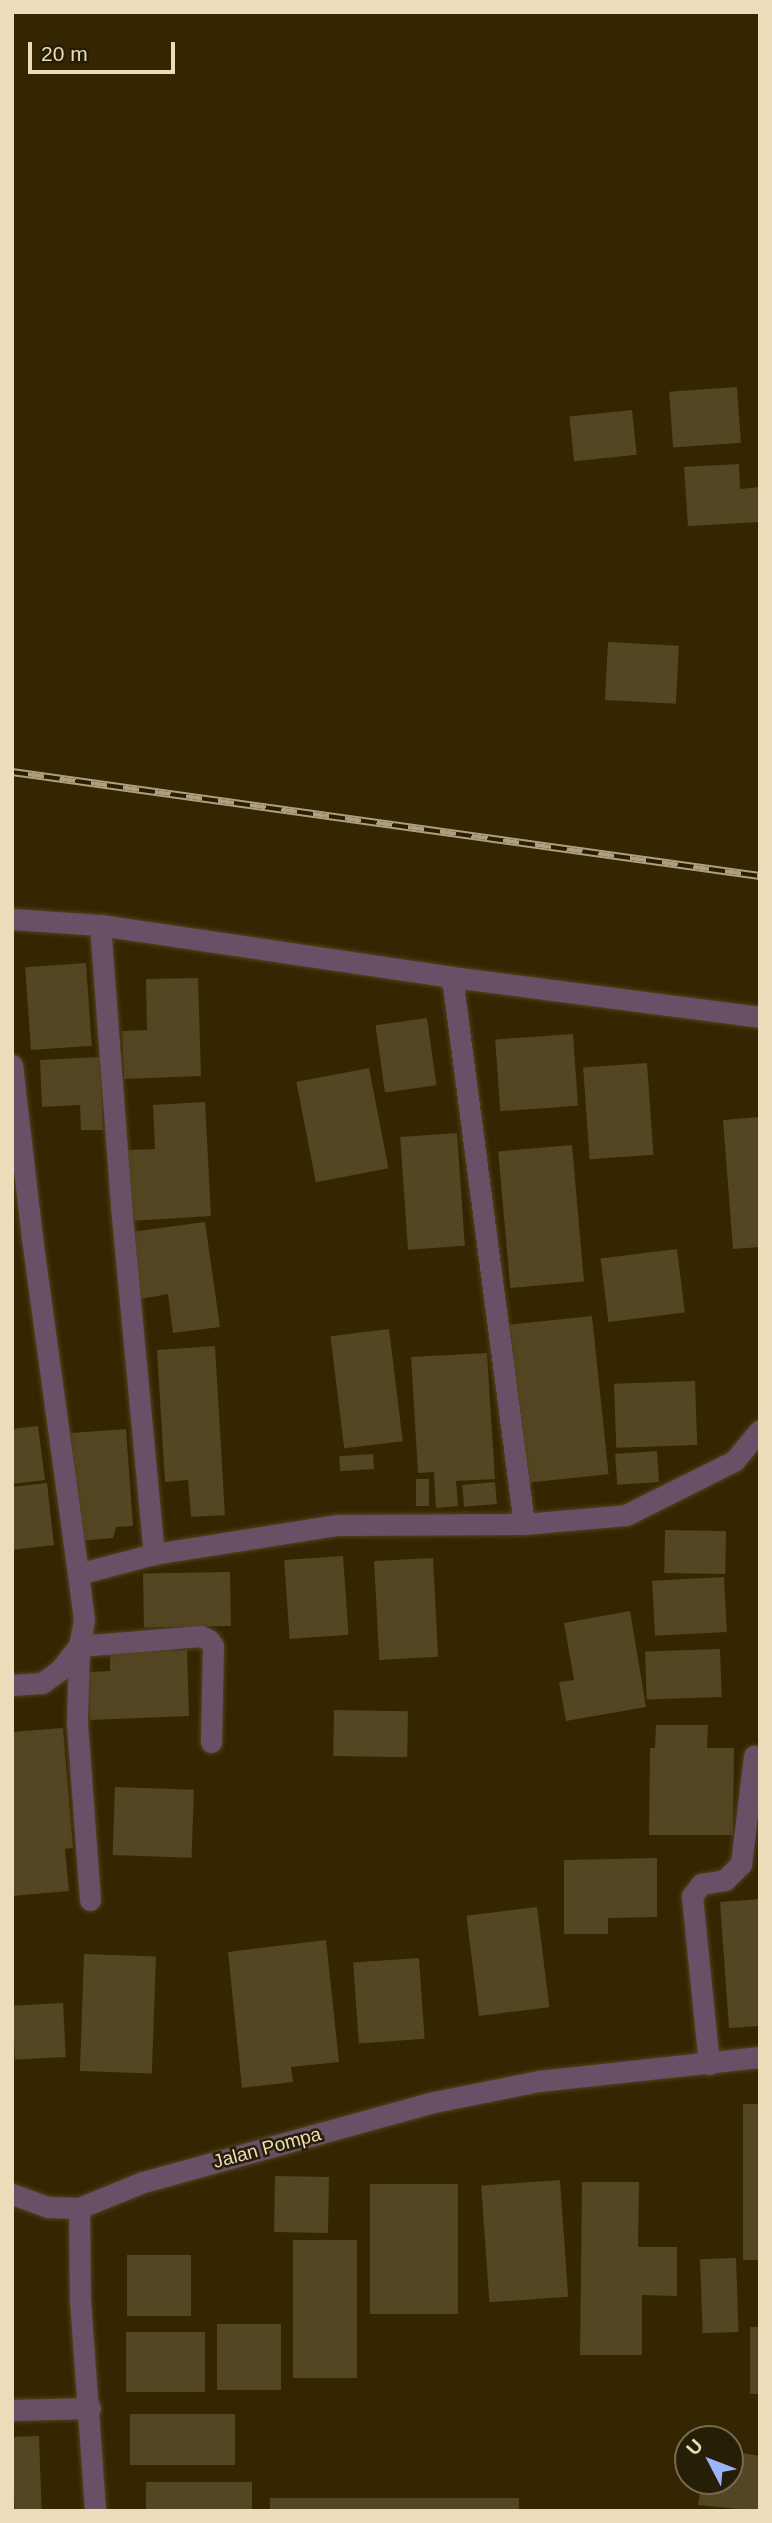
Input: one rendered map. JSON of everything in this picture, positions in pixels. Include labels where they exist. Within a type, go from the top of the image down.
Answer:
[{"type":"street","points":[[12,919],[100,925],[452,977],[760,1017]]},
{"type":"street","points":[[100,925],[121,1206],[154,1554]]},
{"type":"street","points":[[452,977],[524,1524]]},
{"type":"street","points":[[12,1065],[32,1238],[84,1620],[79,1646],[77,1723],[90,1900]]},
{"type":"street","points":[[78,1574],[154,1554],[338,1525],[524,1524],[626,1516],[734,1461],[760,1430]]},
{"type":"street","points":[[12,1685],[42,1683],[60,1670],[79,1646],[201,1636],[213,1646],[211,1742]]},
{"type":"street","points":[[709,2064],[692,1896],[701,1884],[725,1880],[741,1864],[754,1756]]},
{"type":"street","name":"Jalan Pompa","points":[[79,2208],[143,2182],[429,2104],[539,2081],[760,2057]]},
{"type":"street","points":[[12,2194],[48,2207],[79,2208],[80,2300],[90,2408],[95,2511]]},
{"type":"street","points":[[12,2410],[90,2408]]},
{"type":"building","points":[[737,387],[741,443],[673,448],[669,392]]},
{"type":"building","points":[[632,410],[637,455],[574,461],[569,417]]},
{"type":"building","points":[[739,464],[740,489],[760,487],[760,522],[688,526],[684,467]]},
{"type":"building","points":[[608,642],[679,646],[676,704],[605,700]]},
{"type":"building","points":[[86,963],[92,1046],[31,1050],[25,967]]},
{"type":"building","points":[[198,978],[201,1076],[124,1079],[122,1031],[147,1030],[146,979]]},
{"type":"building","points":[[427,1018],[436,1085],[385,1093],[376,1025]]},
{"type":"building","points":[[573,1034],[578,1106],[500,1111],[495,1039]]},
{"type":"building","points":[[100,1057],[103,1130],[81,1130],[80,1105],[42,1107],[40,1060]]},
{"type":"building","points":[[647,1063],[653,1155],[590,1159],[583,1067]]},
{"type":"building","points":[[369,1068],[388,1168],[316,1182],[296,1082]]},
{"type":"building","points":[[205,1102],[211,1216],[128,1221],[124,1150],[155,1149],[153,1105]]},
{"type":"building","points":[[760,1117],[760,1247],[733,1249],[723,1120]]},
{"type":"building","points":[[457,1133],[465,1246],[408,1250],[400,1137]]},
{"type":"building","points":[[572,1145],[584,1281],[510,1288],[498,1151]]},
{"type":"building","points":[[205,1222],[220,1327],[173,1333],[168,1294],[141,1299],[131,1232]]},
{"type":"building","points":[[677,1249],[685,1313],[608,1322],[601,1258]]},
{"type":"building","points":[[592,1316],[609,1474],[524,1483],[507,1325]]},
{"type":"building","points":[[389,1329],[403,1441],[344,1448],[330,1336]]},
{"type":"building","points":[[215,1346],[225,1515],[191,1517],[188,1480],[165,1482],[157,1350]]},
{"type":"building","points":[[487,1353],[495,1479],[456,1481],[458,1506],[436,1508],[434,1472],[418,1473],[411,1357]]},
{"type":"building","points":[[695,1381],[697,1445],[616,1448],[614,1384]]},
{"type":"building","points":[[38,1426],[45,1480],[12,1484],[12,1429]]},
{"type":"building","points":[[126,1429],[133,1526],[116,1527],[113,1538],[78,1541],[71,1433]]},
{"type":"building","points":[[657,1451],[659,1482],[617,1485],[615,1454]]},
{"type":"building","points":[[373,1454],[374,1469],[340,1471],[339,1456]]},
{"type":"building","points":[[416,1479],[429,1479],[429,1506],[416,1506]]},
{"type":"building","points":[[495,1482],[497,1504],[464,1507],[462,1485]]},
{"type":"building","points":[[47,1483],[54,1545],[12,1550],[12,1487]]},
{"type":"building","points":[[665,1530],[726,1531],[725,1574],[664,1573]]},
{"type":"building","points":[[343,1556],[349,1635],[290,1639],[284,1560]]},
{"type":"building","points":[[433,1558],[438,1657],[379,1660],[374,1561]]},
{"type":"building","points":[[230,1572],[231,1626],[144,1628],[143,1574]]},
{"type":"building","points":[[724,1577],[727,1632],[655,1636],[652,1581]]},
{"type":"building","points":[[630,1611],[646,1707],[566,1721],[559,1682],[574,1680],[564,1623]]},
{"type":"building","points":[[720,1649],[722,1697],[647,1700],[645,1652]]},
{"type":"building","points":[[187,1650],[189,1716],[90,1720],[89,1672],[110,1671],[110,1652]]},
{"type":"building","points":[[334,1710],[408,1711],[407,1757],[333,1756]]},
{"type":"building","points":[[656,1725],[708,1725],[707,1748],[734,1748],[733,1835],[649,1835],[650,1748],[655,1748]]},
{"type":"building","points":[[63,1728],[73,1848],[65,1849],[69,1891],[12,1896],[12,1732]]},
{"type":"building","points":[[115,1787],[194,1790],[192,1858],[113,1855]]},
{"type":"building","points":[[657,1858],[657,1917],[608,1918],[608,1934],[564,1934],[564,1860]]},
{"type":"building","points":[[760,1899],[760,2026],[729,2028],[720,1902]]},
{"type":"building","points":[[537,1907],[549,2007],[479,2016],[467,1916]]},
{"type":"building","points":[[326,1940],[339,2062],[291,2067],[293,2082],[242,2088],[228,1952]]},
{"type":"building","points":[[84,1954],[156,1957],[152,2073],[80,2071]]},
{"type":"building","points":[[419,1958],[425,2039],[359,2043],[353,1963]]},
{"type":"building","points":[[63,2003],[66,2057],[15,2060],[12,2006]]},
{"type":"building","points":[[743,2104],[760,2104],[760,2260],[743,2260]]},
{"type":"building","points":[[275,2176],[329,2177],[328,2233],[274,2232]]},
{"type":"building","points":[[560,2180],[568,2297],[489,2302],[481,2186]]},
{"type":"building","points":[[582,2182],[639,2182],[638,2247],[677,2247],[677,2296],[642,2295],[642,2355],[580,2355]]},
{"type":"building","points":[[370,2184],[458,2184],[458,2314],[370,2314]]},
{"type":"building","points":[[293,2240],[357,2240],[357,2378],[293,2378]]},
{"type":"building","points":[[127,2255],[191,2255],[191,2316],[127,2316]]},
{"type":"building","points":[[736,2258],[739,2332],[703,2333],[700,2259]]},
{"type":"building","points":[[217,2324],[281,2324],[281,2390],[217,2390]]},
{"type":"building","points":[[750,2327],[760,2327],[760,2394],[750,2394]]},
{"type":"building","points":[[126,2332],[205,2332],[205,2392],[126,2392]]},
{"type":"building","points":[[130,2414],[235,2414],[235,2465],[130,2465]]},
{"type":"building","points":[[39,2436],[42,2511],[15,2511],[12,2437]]},
{"type":"building","points":[[744,2453],[760,2456],[760,2511],[698,2505],[700,2495],[744,2495]]},
{"type":"building","points":[[146,2482],[252,2482],[252,2511],[146,2511]]},
{"type":"building","points":[[270,2498],[519,2498],[519,2511],[270,2511]]},
{"type":"railway","points":[[12,772],[760,876]]}]
